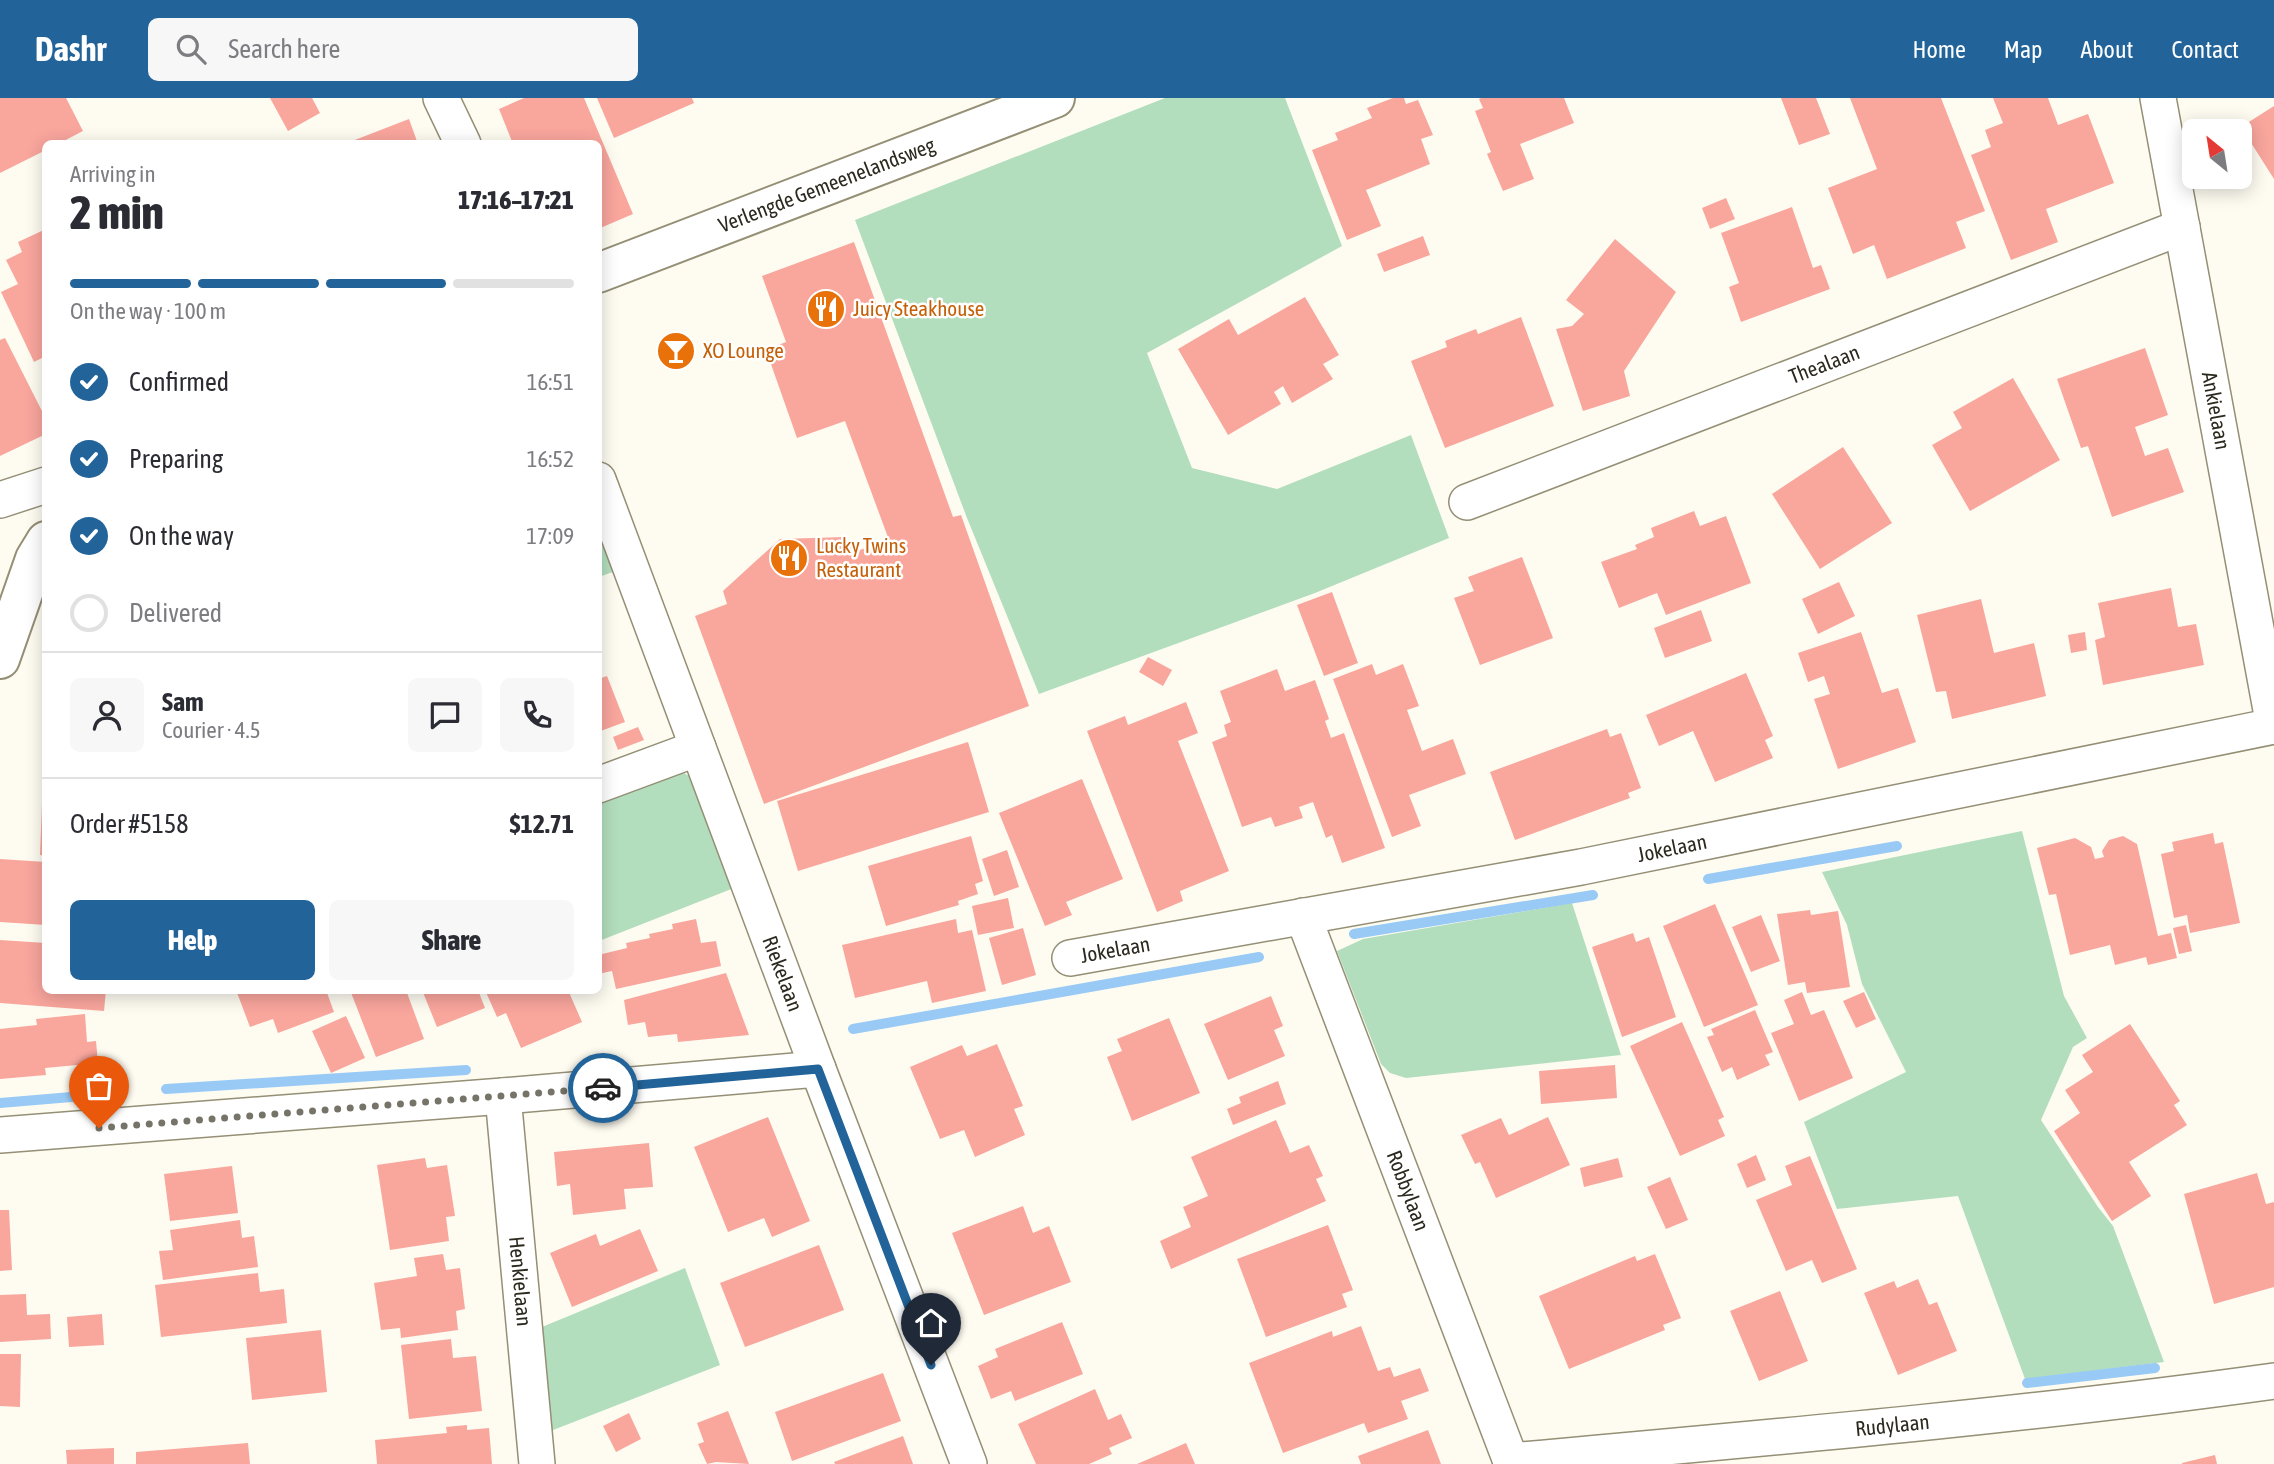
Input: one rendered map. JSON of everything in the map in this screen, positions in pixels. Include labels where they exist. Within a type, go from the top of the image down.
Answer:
[{"type":"street","points":[[441,98],[461,140]]},
{"type":"street","name":"Ankielaan","points":[[2158,98],[2274,726]]},
{"type":"street","name":"Verlengde Gemeenelandsweg","points":[[602,271],[1041,101]]},
{"type":"street","name":"Thealaan","points":[[1467,502],[2182,227]]},
{"type":"street","points":[[0,500],[42,486]]},
{"type":"street","name":"Riekelaan","points":[[602,491],[969,1464]]},
{"type":"street","points":[[0,659],[35,559],[42,548]]},
{"type":"street","name":"Jokelaan","points":[[1070,958],[1581,867],[2274,726]]},
{"type":"street","points":[[602,784],[698,748]]},
{"type":"street","name":"Robbylaan","points":[[1303,916],[1511,1463]]},
{"type":"street","points":[[0,1135],[818,1069]]},
{"type":"street","name":"Henkielaan","points":[[503,1096],[537,1464]]},
{"type":"street","name":"Rudylaan","points":[[1511,1463],[1926,1423],[2274,1381]]},
{"type":"green space","points":[[1165,98],[1285,98],[1342,246],[1147,353],[1192,468],[1277,489],[1411,435],[1449,538],[1315,593],[1039,694],[967,518],[855,220]]},
{"type":"green space","points":[[602,525],[618,570],[602,576]]},
{"type":"green space","points":[[681,771],[692,778],[734,888],[602,940],[602,794]]},
{"type":"green space","points":[[2022,831],[2064,996],[2087,1038],[2073,1047],[2041,1120],[2113,1226],[2164,1362],[2025,1379],[1958,1196],[1837,1209],[1804,1122],[1906,1072],[1862,984],[1847,925],[1822,872]]},
{"type":"green space","points":[[1572,903],[1621,1055],[1406,1078],[1390,1073],[1381,1064],[1337,951],[1363,939]]},
{"type":"green space","points":[[685,1268],[720,1365],[548,1432],[542,1327]]},
{"type":"building","points":[[0,98],[66,98],[83,131],[66,140],[42,140],[42,152],[0,173]]},
{"type":"building","points":[[270,98],[312,98],[320,113],[288,131]]},
{"type":"building","points":[[524,98],[584,98],[602,140],[511,140],[499,109]]},
{"type":"building","points":[[597,98],[692,98],[694,103],[614,138]]},
{"type":"building","points":[[1393,98],[1404,98],[1406,104],[1418,100],[1433,135],[1421,139],[1430,164],[1366,190],[1381,226],[1347,240],[1312,150],[1338,140],[1335,133],[1372,118],[1367,108]]},
{"type":"building","points":[[1564,98],[1574,123],[1520,144],[1534,179],[1503,191],[1487,154],[1491,152],[1475,111],[1483,108],[1479,99]]},
{"type":"building","points":[[1781,98],[1816,98],[1830,134],[1799,145]]},
{"type":"building","points":[[1850,98],[1941,98],[1985,211],[1956,222],[1966,248],[1887,279],[1874,245],[1853,254],[1828,188],[1877,169]]},
{"type":"building","points":[[1993,98],[2048,98],[2058,125],[2088,114],[2114,183],[2046,209],[2058,242],[2011,260],[1971,155],[1991,147],[1985,130],[2003,123]]},
{"type":"building","points":[[2274,106],[2274,179],[2252,144],[2252,120]]},
{"type":"building","points":[[409,119],[417,140],[355,140]]},
{"type":"building","points":[[602,141],[633,214],[602,227]]},
{"type":"building","points":[[1726,198],[1735,219],[1710,229],[1702,208]]},
{"type":"building","points":[[1792,207],[1813,268],[1821,265],[1830,289],[1741,322],[1729,287],[1739,283],[1721,233]]},
{"type":"building","points":[[42,231],[42,358],[34,362],[1,292],[18,284],[6,260],[22,252],[18,242]]},
{"type":"building","points":[[1423,236],[1430,255],[1384,272],[1377,254]]},
{"type":"building","points":[[1615,239],[1676,292],[1624,371],[1630,396],[1583,411],[1556,329],[1572,326],[1584,314],[1566,300]]},
{"type":"building","points":[[854,242],[953,517],[961,515],[1029,706],[764,804],[695,616],[727,604],[723,591],[780,539],[844,537],[854,552],[889,540],[845,421],[797,438],[766,350],[786,342],[762,276]]},
{"type":"building","points":[[1305,297],[1339,355],[1323,364],[1333,379],[1292,403],[1283,386],[1274,392],[1281,404],[1228,435],[1178,349],[1229,319],[1238,335]]},
{"type":"building","points":[[1521,317],[1554,406],[1445,448],[1411,361],[1447,347],[1445,341],[1476,329],[1478,334]]},
{"type":"building","points":[[5,338],[42,411],[42,436],[0,456],[0,340]]},
{"type":"building","points":[[2145,348],[2168,415],[2135,427],[2145,456],[2168,448],[2184,492],[2112,517],[2088,446],[2081,448],[2057,379]]},
{"type":"building","points":[[2013,378],[2060,460],[1970,511],[1932,445],[1962,428],[1953,412]]},
{"type":"building","points":[[1843,447],[1892,523],[1820,569],[1772,494]]},
{"type":"building","points":[[1694,511],[1700,526],[1726,516],[1751,583],[1666,615],[1657,593],[1619,608],[1601,562],[1637,549],[1635,545],[1654,537],[1651,528]]},
{"type":"building","points":[[1522,557],[1553,638],[1480,665],[1454,598],[1474,591],[1468,577]]},
{"type":"building","points":[[1839,582],[1855,616],[1818,634],[1802,599]]},
{"type":"building","points":[[2171,588],[2178,627],[2196,624],[2204,665],[2103,685],[2095,640],[2105,637],[2098,603]]},
{"type":"building","points":[[1332,592],[1358,663],[1324,676],[1297,605]]},
{"type":"building","points":[[1981,599],[1994,653],[2034,643],[2046,696],[1952,719],[1946,691],[1936,692],[1917,615]]},
{"type":"building","points":[[1701,610],[1712,641],[1665,658],[1654,628]]},
{"type":"building","points":[[1861,632],[1882,693],[1898,688],[1916,742],[1838,769],[1814,699],[1830,694],[1824,676],[1808,682],[1798,653]]},
{"type":"building","points":[[2085,632],[2087,650],[2071,653],[2068,635]]},
{"type":"building","points":[[1148,657],[1172,670],[1163,686],[1139,672]]},
{"type":"building","points":[[1372,664],[1376,675],[1403,664],[1419,706],[1407,710],[1422,751],[1453,739],[1466,774],[1409,795],[1421,826],[1392,837],[1333,679]]},
{"type":"building","points":[[1277,669],[1285,691],[1315,680],[1329,719],[1325,721],[1331,738],[1344,733],[1385,848],[1342,863],[1332,835],[1326,838],[1313,802],[1299,807],[1303,818],[1275,827],[1271,817],[1242,827],[1212,742],[1227,736],[1224,725],[1231,722],[1220,691]]},
{"type":"building","points":[[1746,673],[1773,736],[1765,740],[1773,758],[1715,782],[1693,731],[1659,746],[1646,715]]},
{"type":"building","points":[[607,676],[625,722],[602,731],[602,678]]},
{"type":"building","points":[[1186,702],[1198,733],[1178,741],[1229,871],[1180,891],[1183,901],[1157,912],[1087,731],[1125,716],[1128,725]]},
{"type":"building","points":[[638,727],[644,740],[618,750],[613,737]]},
{"type":"building","points":[[1607,729],[1610,737],[1621,733],[1641,788],[1628,793],[1630,798],[1515,840],[1490,772]]},
{"type":"building","points":[[968,742],[989,812],[798,871],[777,801]]},
{"type":"building","points":[[1082,779],[1123,879],[1066,902],[1072,915],[1045,926],[999,813]]},
{"type":"building","points":[[42,804],[42,855],[40,855]]},
{"type":"building","points":[[2213,833],[2215,844],[2223,842],[2240,923],[2190,933],[2187,915],[2174,918],[2161,854],[2174,851],[2172,842]]},
{"type":"building","points":[[971,836],[983,881],[975,884],[978,894],[958,901],[959,905],[886,926],[868,866]]},
{"type":"building","points":[[2123,836],[2137,844],[2158,936],[2171,933],[2177,958],[2148,965],[2146,957],[2115,965],[2110,945],[2070,955],[2056,894],[2049,895],[2037,848],[2075,838],[2091,847],[2095,859],[2104,857],[2102,851],[2109,840]]},
{"type":"building","points":[[1007,850],[1019,887],[994,896],[982,859]]},
{"type":"building","points":[[0,859],[42,862],[42,925],[0,922]]},
{"type":"building","points":[[1008,898],[1014,928],[978,935],[972,906]]},
{"type":"building","points":[[1715,904],[1758,1005],[1704,1027],[1663,926]]},
{"type":"building","points":[[1810,910],[1811,915],[1838,911],[1850,987],[1807,993],[1805,982],[1788,985],[1777,914]]},
{"type":"building","points":[[1761,915],[1780,961],[1751,972],[1732,927]]},
{"type":"building","points":[[696,919],[701,943],[716,941],[721,966],[616,989],[612,971],[602,973],[602,954],[627,948],[626,943],[650,938],[649,934],[673,929],[672,924]]},
{"type":"building","points":[[956,919],[958,933],[972,930],[986,991],[932,1003],[927,981],[855,998],[842,945]]},
{"type":"building","points":[[2186,925],[2192,951],[2179,954],[2173,928]]},
{"type":"building","points":[[1023,928],[1036,975],[1002,985],[989,938]]},
{"type":"building","points":[[1633,933],[1636,942],[1649,937],[1676,1017],[1622,1037],[1592,947]]},
{"type":"building","points":[[0,940],[42,943],[42,994],[106,994],[104,1011],[0,1003]]},
{"type":"building","points":[[726,973],[749,1035],[678,1042],[677,1034],[648,1037],[645,1022],[628,1025],[624,1000]]},
{"type":"building","points":[[1802,992],[1811,1015],[1824,1010],[1853,1078],[1799,1101],[1771,1033],[1794,1024],[1784,1000]]},
{"type":"building","points":[[1864,992],[1876,1019],[1856,1028],[1843,1001]]},
{"type":"building","points":[[238,994],[327,994],[334,1012],[278,1033],[273,1019],[250,1027]]},
{"type":"building","points":[[352,994],[407,994],[424,1039],[376,1057]]},
{"type":"building","points":[[424,994],[480,994],[485,1008],[437,1027]]},
{"type":"building","points":[[487,994],[570,994],[582,1022],[521,1048],[506,1013],[497,1017]]},
{"type":"building","points":[[1271,996],[1283,1026],[1274,1030],[1285,1056],[1228,1080],[1204,1024]]},
{"type":"building","points":[[1755,1010],[1773,1052],[1765,1055],[1770,1065],[1737,1080],[1732,1067],[1722,1072],[1707,1037],[1714,1035],[1711,1029]]},
{"type":"building","points":[[85,1014],[87,1042],[96,1041],[98,1063],[45,1068],[46,1075],[0,1079],[0,1029],[37,1025],[36,1019]]},
{"type":"building","points":[[346,1016],[365,1058],[331,1073],[312,1031]]},
{"type":"building","points":[[1169,1018],[1200,1093],[1132,1121],[1107,1057],[1122,1051],[1117,1039]]},
{"type":"building","points":[[1682,1022],[1724,1117],[1718,1120],[1725,1136],[1680,1156],[1630,1046]]},
{"type":"building","points":[[2130,1024],[2180,1101],[2174,1105],[2187,1125],[2129,1162],[2151,1196],[2112,1221],[2054,1131],[2080,1113],[2065,1090],[2093,1072],[2082,1055]]},
{"type":"building","points":[[997,1044],[1023,1106],[1014,1109],[1025,1135],[975,1157],[964,1130],[940,1139],[910,1067],[962,1045],[967,1056]]},
{"type":"building","points":[[1615,1065],[1617,1098],[1541,1104],[1539,1071]]},
{"type":"building","points":[[1278,1081],[1286,1104],[1233,1125],[1227,1109],[1241,1103],[1239,1097]]},
{"type":"building","points":[[768,1117],[810,1221],[772,1237],[764,1218],[728,1232],[694,1147]]},
{"type":"building","points":[[1548,1117],[1570,1165],[1496,1198],[1480,1162],[1475,1164],[1461,1135],[1501,1118],[1509,1135]]},
{"type":"building","points":[[1276,1120],[1290,1153],[1309,1145],[1323,1176],[1316,1179],[1326,1201],[1171,1269],[1160,1241],[1191,1227],[1183,1207],[1208,1196],[1191,1157]]},
{"type":"building","points":[[649,1143],[653,1187],[624,1189],[626,1209],[573,1215],[570,1184],[557,1186],[554,1152]]},
{"type":"building","points":[[1756,1155],[1766,1180],[1747,1188],[1737,1164]]},
{"type":"building","points":[[1810,1156],[1857,1269],[1822,1283],[1812,1260],[1786,1271],[1756,1200],[1792,1185],[1785,1166]]},
{"type":"building","points":[[425,1158],[427,1168],[447,1165],[455,1216],[446,1217],[449,1241],[390,1250],[377,1165]]},
{"type":"building","points":[[1618,1158],[1623,1177],[1584,1187],[1580,1168]]},
{"type":"building","points":[[232,1166],[238,1213],[170,1221],[164,1174]]},
{"type":"building","points":[[2257,1173],[2266,1204],[2274,1202],[2274,1287],[2214,1304],[2184,1194]]},
{"type":"building","points":[[1670,1177],[1688,1220],[1666,1229],[1647,1187]]},
{"type":"building","points":[[1023,1206],[1033,1233],[1049,1226],[1071,1282],[984,1315],[952,1233]]},
{"type":"building","points":[[0,1210],[9,1210],[12,1270],[0,1271]]},
{"type":"building","points":[[240,1220],[242,1238],[254,1236],[258,1267],[163,1280],[159,1251],[173,1250],[170,1230]]},
{"type":"building","points":[[1328,1225],[1353,1290],[1342,1294],[1347,1307],[1266,1337],[1237,1259]]},
{"type":"building","points":[[640,1229],[658,1271],[572,1307],[550,1253],[596,1234],[600,1246]]},
{"type":"building","points":[[819,1245],[844,1310],[745,1347],[720,1283]]},
{"type":"building","points":[[443,1254],[446,1270],[460,1268],[465,1309],[456,1311],[458,1330],[401,1338],[400,1328],[381,1330],[374,1283],[417,1276],[414,1258]]},
{"type":"building","points":[[1655,1254],[1681,1318],[1663,1325],[1665,1330],[1569,1369],[1539,1296],[1635,1256],[1637,1261]]},
{"type":"building","points":[[258,1273],[260,1292],[284,1289],[287,1323],[161,1337],[155,1285]]},
{"type":"building","points":[[1918,1279],[1929,1305],[1937,1302],[1957,1351],[1898,1375],[1864,1293],[1894,1281],[1897,1288]]},
{"type":"building","points":[[1780,1291],[1808,1361],[1759,1381],[1730,1311]]},
{"type":"building","points":[[26,1294],[27,1315],[50,1314],[51,1339],[0,1342],[0,1295]]},
{"type":"building","points":[[102,1314],[104,1345],[69,1347],[67,1317]]},
{"type":"building","points":[[1062,1322],[1083,1374],[1015,1401],[1011,1391],[991,1399],[978,1366],[998,1357],[995,1349]]},
{"type":"building","points":[[1361,1326],[1378,1371],[1390,1367],[1394,1377],[1420,1368],[1429,1391],[1401,1401],[1408,1419],[1368,1433],[1364,1423],[1283,1453],[1249,1363],[1332,1331],[1333,1337]]},
{"type":"building","points":[[321,1330],[327,1392],[252,1400],[246,1338]]},
{"type":"building","points":[[451,1339],[453,1358],[476,1356],[482,1411],[409,1419],[401,1345]]},
{"type":"building","points":[[0,1354],[21,1354],[20,1407],[0,1406]]},
{"type":"building","points":[[883,1373],[901,1421],[792,1461],[775,1412]]},
{"type":"building","points":[[1095,1389],[1108,1420],[1121,1414],[1132,1438],[1109,1448],[1112,1454],[1089,1464],[1036,1464],[1018,1424]]},
{"type":"building","points":[[728,1411],[749,1464],[707,1464],[698,1444],[704,1442],[697,1423]]},
{"type":"building","points":[[629,1413],[641,1439],[616,1452],[603,1426]]},
{"type":"building","points":[[467,1425],[467,1430],[489,1428],[492,1464],[377,1464],[375,1440],[447,1433],[446,1427]]},
{"type":"building","points":[[1428,1430],[1441,1464],[1361,1464],[1358,1456]]},
{"type":"building","points":[[903,1436],[913,1464],[834,1462]]},
{"type":"building","points":[[248,1443],[250,1464],[136,1464],[136,1452]]},
{"type":"building","points":[[1186,1443],[1195,1464],[1137,1464]]},
{"type":"building","points":[[114,1448],[114,1464],[67,1464],[66,1450]]},
{"type":"building","points":[[2215,1455],[2217,1464],[2182,1464],[2182,1463]]},
{"type":"waterway","points":[[1708,879],[1897,846]]},
{"type":"waterway","points":[[1354,934],[1593,895]]},
{"type":"waterway","points":[[853,1029],[1259,957]]},
{"type":"waterway","points":[[166,1089],[466,1070]]},
{"type":"waterway","points":[[0,1103],[107,1094]]},
{"type":"waterway","points":[[2027,1383],[2155,1368]]},
{"type":"way so far","points":[[99,1128],[603,1088]]},
{"type":"place","name":"Juicy Steakhouse","points":[[826,309]]},
{"type":"place","name":"XO Lounge","points":[[676,351]]},
{"type":"place","name":"Lucky Twins Restaurant","points":[[789,558]]},
{"type":"route","points":[[603,1088],[818,1069],[931,1365]]}]
